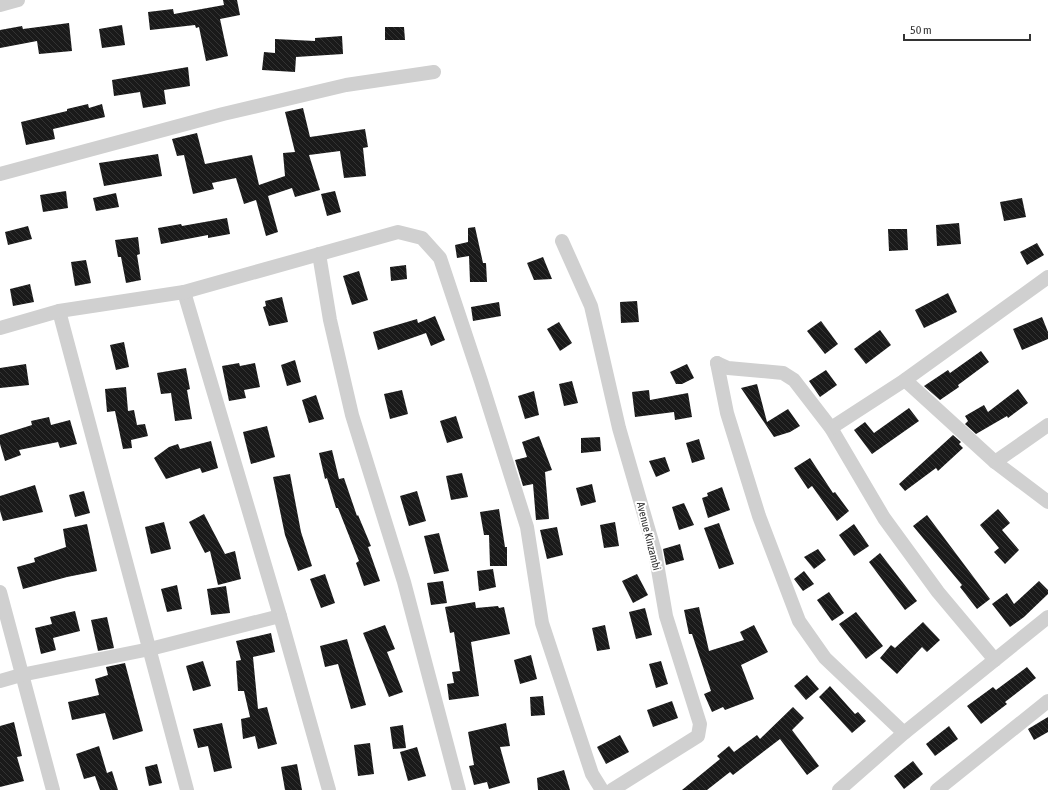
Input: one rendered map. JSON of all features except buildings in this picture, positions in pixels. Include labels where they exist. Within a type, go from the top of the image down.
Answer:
[{"type":"street","points":[[0,5],[18,0]]},
{"type":"street","points":[[0,174],[222,114],[346,84],[434,72]]},
{"type":"street","points":[[0,328],[59,311],[184,292],[398,232],[405,232],[422,238],[440,258],[481,380],[527,527],[542,623],[592,774],[602,790]]},
{"type":"street","name":"Avenue Kinzambi","points":[[562,242],[591,306],[619,428],[654,552],[666,616],[700,724],[698,736],[612,790]]},
{"type":"street","points":[[319,254],[330,320],[352,415],[404,582],[459,790]]},
{"type":"street","points":[[831,428],[905,380],[1048,277]]},
{"type":"street","points":[[184,292],[280,616],[329,790]]},
{"type":"street","points":[[59,311],[188,790]]},
{"type":"street","points":[[904,733],[825,658],[800,621],[759,516],[727,413],[717,363],[728,368],[783,374],[794,380],[831,428],[884,518],[938,592],[995,660]]},
{"type":"street","points":[[905,380],[995,462],[1048,502]]},
{"type":"street","points":[[995,462],[1048,425]]},
{"type":"street","points":[[0,592],[53,790]]},
{"type":"street","points":[[0,681],[21,675],[150,649],[280,616]]},
{"type":"street","points":[[839,790],[904,733],[1048,617]]},
{"type":"street","points":[[937,790],[1048,700]]}]
